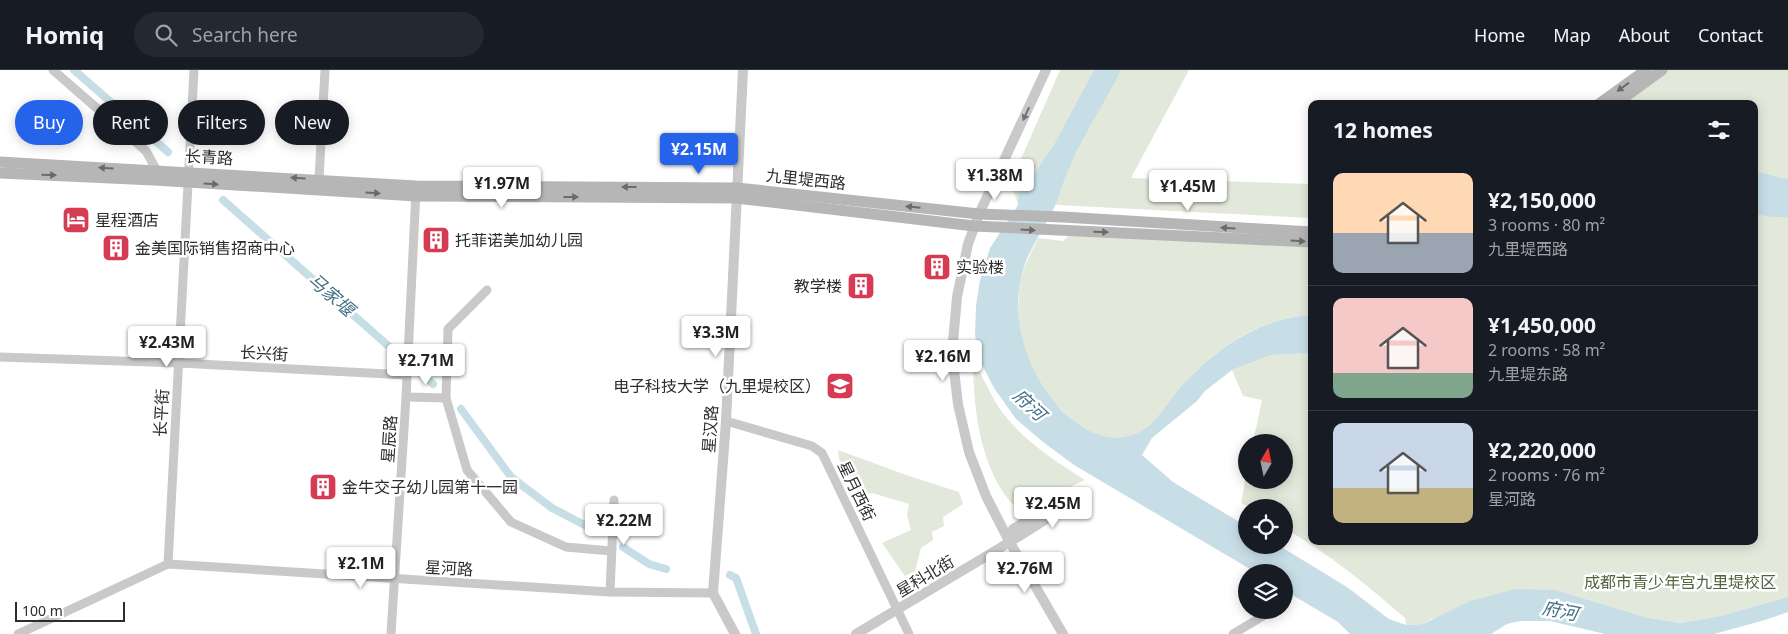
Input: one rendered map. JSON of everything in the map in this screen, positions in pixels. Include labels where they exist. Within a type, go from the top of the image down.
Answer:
[{"type":"main road","points":[[1605,100],[1646,70]]},
{"type":"main road","points":[[1621,100],[1662,70]]},
{"type":"main road","name":"长青路","points":[[0,162],[157,171],[189,178],[319,179],[416,191]]},
{"type":"main road","points":[[0,174],[154,180],[189,178],[416,191]]},
{"type":"main road","name":"九里堤西路","points":[[416,191],[737,193],[979,214],[1063,217],[1308,232]]},
{"type":"main road","points":[[737,193],[974,226],[1308,242]]},
{"type":"street","points":[[53,70],[146,151],[157,171]]},
{"type":"street","name":"长平街","points":[[168,564],[194,70]]},
{"type":"street","points":[[319,179],[325,70]]},
{"type":"street","name":"星汉路","points":[[713,593],[726,422],[743,70]]},
{"type":"street","points":[[1046,70],[979,214],[968,244],[957,297],[952,353],[958,404],[969,452],[986,496],[1009,541],[1063,634]]},
{"type":"street","name":"星辰路","points":[[391,634],[406,397],[416,191]]},
{"type":"street","points":[[487,290],[448,329],[446,398],[467,470],[511,522],[566,547],[611,551]]},
{"type":"street","name":"长兴街","points":[[0,357],[179,363],[407,375]]},
{"type":"street","points":[[406,397],[446,398]]},
{"type":"street","name":"星月西街","points":[[726,422],[812,446],[822,453],[909,634]]},
{"type":"street","name":"星科北街","points":[[856,634],[898,610],[1083,496],[1065,498],[1014,529],[1009,541]]},
{"type":"street","points":[[610,592],[614,500]]},
{"type":"street","name":"星河路","points":[[18,634],[168,564],[394,580],[610,592],[713,593]]},
{"type":"street","points":[[713,593],[735,634]]},
{"type":"street","points":[[1233,634],[1258,619]]},
{"type":"green space","points":[[1060,70],[1189,70],[1131,178],[1308,184],[1308,218],[1018,203],[1010,184]]},
{"type":"green space","points":[[1668,70],[1788,70],[1788,179],[1758,172],[1758,100],[1627,100]]},
{"type":"green space","name":"成都市青少年宫九里堤校区","points":[[1758,215],[1788,217],[1788,597],[1720,616],[1680,623],[1645,617],[1556,590],[1432,619],[1423,624],[1406,625],[1405,618],[1332,559],[1311,545],[1758,545]]},
{"type":"green space","points":[[1069,235],[1308,246],[1308,315],[1292,317],[1255,329],[1222,349],[1193,374],[1153,423],[1140,433],[1132,436],[1112,438],[1094,433],[1076,423],[1060,409],[1047,392],[1026,355],[1019,327],[1019,288],[1025,266],[1038,238],[1063,241]]},
{"type":"green space","name":"成都市青少年宫九里堤校区","points":[[1308,353],[1308,543],[1293,534],[1293,499],[1242,499],[1244,489],[1293,489],[1293,434],[1255,434],[1262,400],[1243,396],[1232,370],[1272,355]]},
{"type":"green space","points":[[973,365],[977,367],[998,406],[1015,427],[1043,452],[1085,480],[1032,505],[1016,508],[1004,494],[987,460],[975,403]]},
{"type":"green space","points":[[838,450],[959,492],[963,504],[943,517],[944,526],[932,532],[933,540],[921,548],[915,571],[905,576],[882,543],[911,530],[907,515],[909,504],[872,493],[857,498],[839,459]]},
{"type":"water","name":"府河","points":[[1094,70],[1121,70],[1076,152],[1055,206],[1028,256],[1022,273],[1019,291],[1018,309],[1020,326],[1024,344],[1037,377],[1061,410],[1077,423],[1094,433],[1103,436],[1122,437],[1140,432],[1153,422],[1193,374],[1223,349],[1239,338],[1273,322],[1308,315],[1308,353],[1272,355],[1232,370],[1152,438],[1142,455],[1173,482],[1238,521],[1238,554],[1293,554],[1347,587],[1389,619],[1406,625],[1423,624],[1470,601],[1516,589],[1556,590],[1645,617],[1680,623],[1720,616],[1788,597],[1788,612],[1714,634],[1605,634],[1550,621],[1520,621],[1507,624],[1491,634],[1350,634],[1338,622],[1293,595],[1293,564],[1241,564],[1074,465],[1016,419],[994,388],[979,359],[975,335],[976,306],[980,280],[990,248],[1018,205],[1019,188],[1031,179],[1055,143]]},
{"type":"water","points":[[1758,172],[1788,179],[1788,217],[1758,215]]},
{"type":"waterway","name":"马家堰","points":[[74,70],[168,152]]},
{"type":"waterway","name":"马家堰","points":[[223,200],[393,350]]},
{"type":"waterway","name":"马家堰","points":[[416,369],[433,384]]},
{"type":"waterway","name":"马家堰","points":[[461,409],[511,477],[552,508],[598,532]]},
{"type":"waterway","name":"马家堰","points":[[623,547],[649,564],[666,569]]},
{"type":"waterway","name":"马家堰","points":[[730,575],[736,578],[756,634]]},
{"type":"place","name":"星程酒店","points":[[76,220]]},
{"type":"place","name":"托菲诺美加幼儿园","points":[[436,240]]},
{"type":"place","name":"金美国际销售招商中心","points":[[116,248]]},
{"type":"place","name":"实验楼","points":[[937,267]]},
{"type":"place","name":"教学楼","points":[[861,286]]},
{"type":"place","name":"电子科技大学（九里堤校区）","points":[[840,386]]},
{"type":"place","name":"金牛交子幼儿园第十一园","points":[[323,487]]}]
